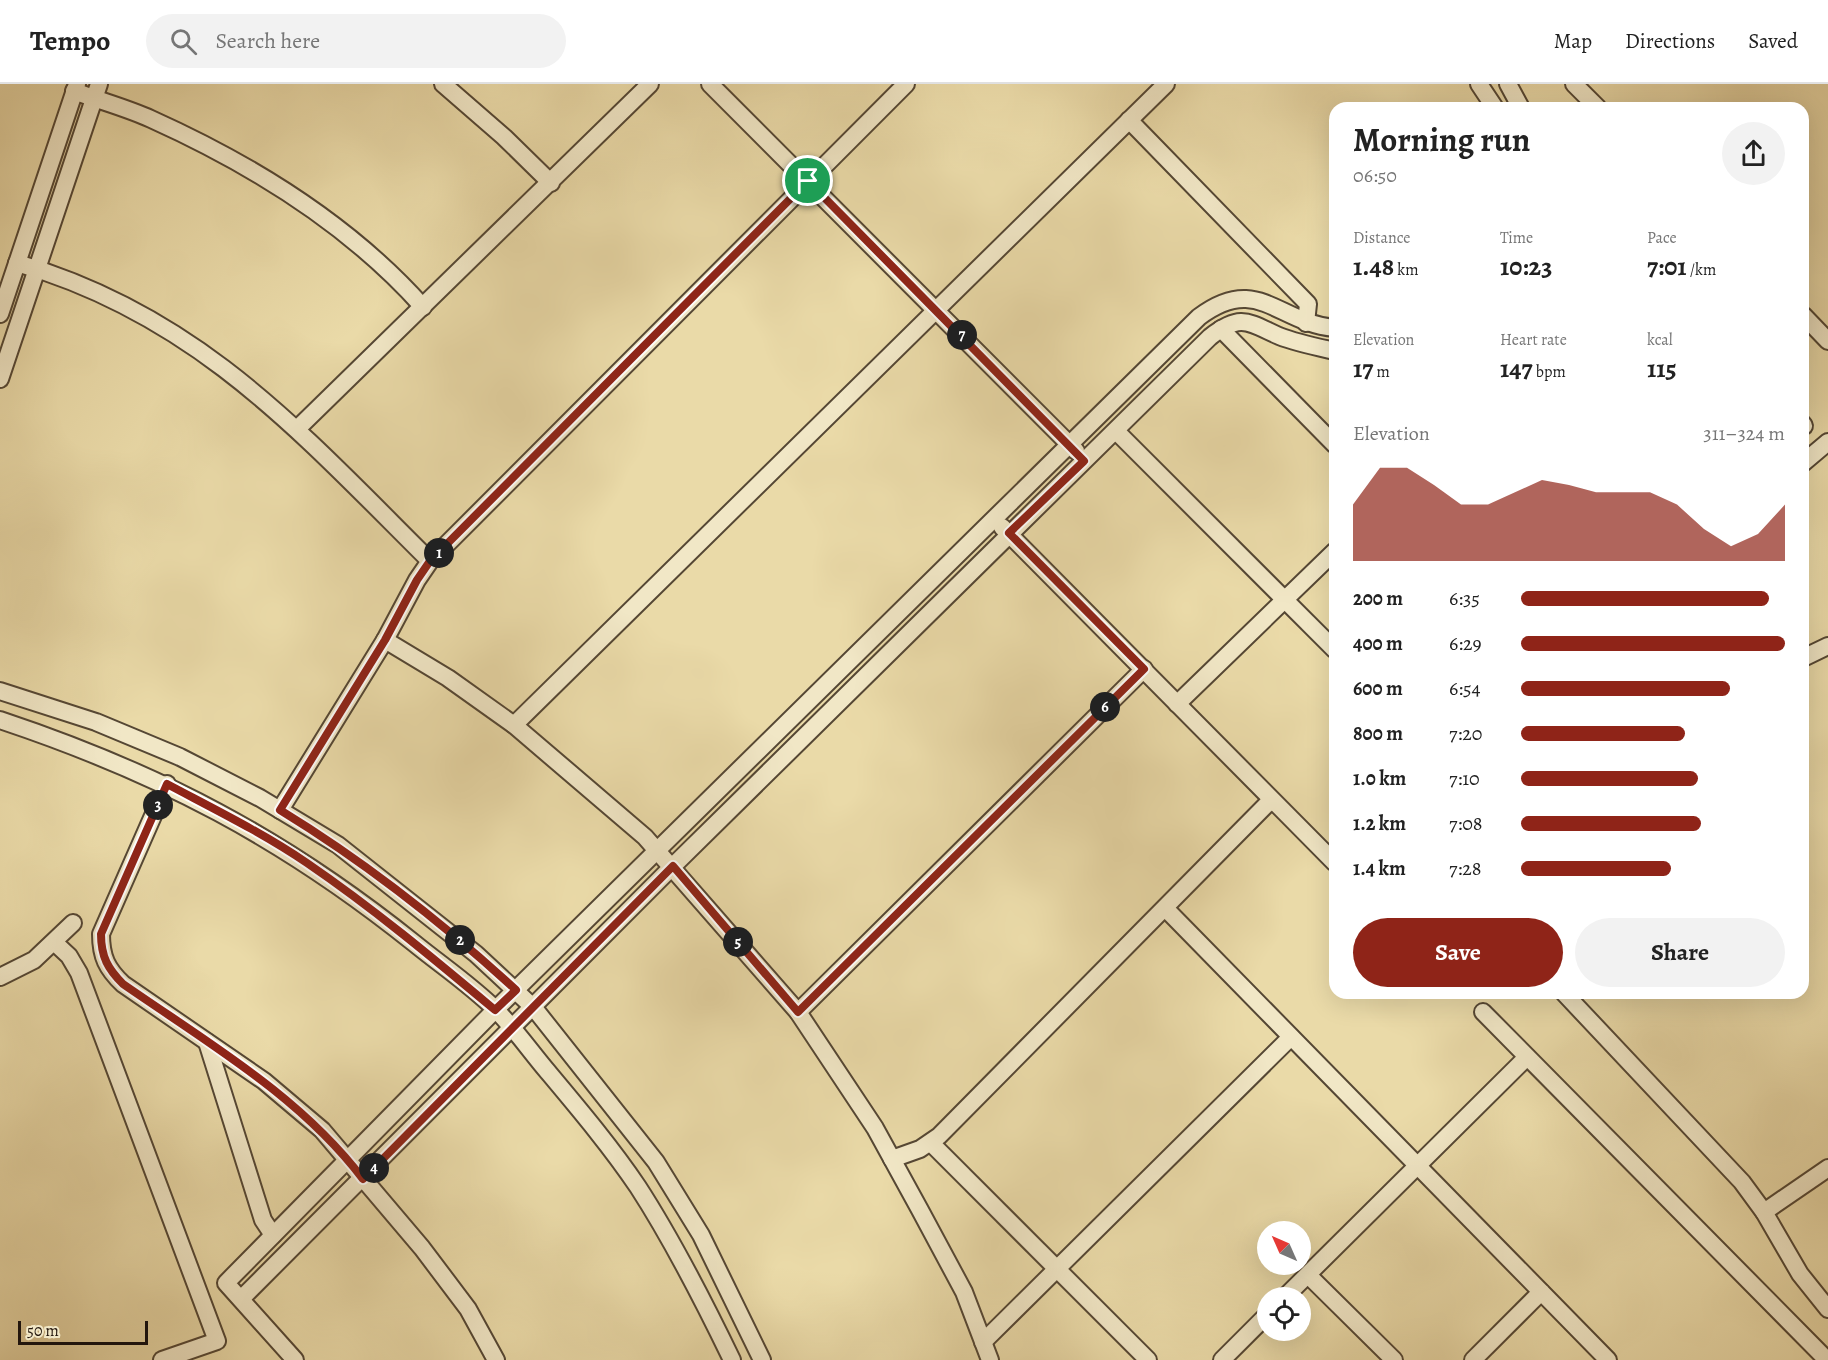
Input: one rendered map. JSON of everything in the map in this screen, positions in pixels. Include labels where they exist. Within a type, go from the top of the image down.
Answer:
[{"type":"street","points":[[443,84],[504,137],[551,183]]},
{"type":"street","points":[[297,429],[651,84]]},
{"type":"street","points":[[710,84],[935,308],[1084,461]]},
{"type":"street","points":[[280,810],[385,640],[417,580],[430,561],[906,84]]},
{"type":"street","points":[[514,725],[935,308],[1166,84]]},
{"type":"street","points":[[1479,84],[1491,102]]},
{"type":"street","points":[[1509,84],[1518,102]]},
{"type":"street","points":[[1574,84],[1592,102]]},
{"type":"street","points":[[0,314],[75,87],[97,91],[205,145],[286,192],[348,237],[423,307]]},
{"type":"street","points":[[0,379],[97,91]]},
{"type":"street","points":[[1129,120],[1308,304],[1306,323]]},
{"type":"street","points":[[17,263],[94,289],[188,341],[238,378],[297,429],[430,561]]},
{"type":"street","points":[[295,1360],[226,1283],[495,1010],[1199,317],[1218,303],[1241,297],[1274,306],[1306,323],[1329,327]]},
{"type":"street","points":[[241,1299],[1009,533],[1221,329],[1243,320],[1257,324],[1280,336],[1329,349]]},
{"type":"street","points":[[1809,321],[1828,341]]},
{"type":"street","points":[[1221,329],[1329,438]]},
{"type":"street","points":[[1116,431],[1329,644]]},
{"type":"street","points":[[1809,458],[1828,442]]},
{"type":"street","points":[[993,520],[1009,533],[1329,857]]},
{"type":"street","points":[[1177,705],[1329,557]]},
{"type":"street","points":[[385,640],[448,678],[514,725],[658,851],[798,1012],[875,1128],[964,1292],[990,1360]]},
{"type":"street","points":[[1809,655],[1828,646]]},
{"type":"street","points":[[798,1012],[1144,669]]},
{"type":"street","points":[[0,691],[96,722],[180,757],[280,810],[338,845],[476,954],[534,1008],[656,1162],[701,1235],[762,1360]]},
{"type":"street","points":[[0,720],[77,746],[167,784],[232,818],[305,862],[374,911],[495,1010],[638,1187],[732,1360]]},
{"type":"street","points":[[167,784],[101,934],[101,953],[109,970],[123,984],[264,1081],[322,1130],[348,1159],[468,1309],[496,1360]]},
{"type":"street","points":[[892,1159],[931,1143],[1271,800]]},
{"type":"street","points":[[1165,908],[1608,1360]]},
{"type":"street","points":[[0,977],[34,960],[73,923]]},
{"type":"street","points":[[54,942],[69,956],[79,973],[218,1341],[162,1360]]},
{"type":"street","points":[[1570,999],[1742,1182],[1764,1212],[1800,1274],[1828,1309]]},
{"type":"street","points":[[1483,1012],[1827,1360]]},
{"type":"street","points":[[983,1342],[1057,1266],[1291,1037]]},
{"type":"street","points":[[207,1042],[263,1220],[273,1235]]},
{"type":"street","points":[[1311,1272],[1527,1057]]},
{"type":"street","points":[[931,1143],[1057,1266],[1148,1360]]},
{"type":"street","points":[[1764,1212],[1828,1168]]},
{"type":"street","points":[[1295,1287],[1308,1275],[1394,1360]]},
{"type":"street","points":[[1473,1360],[1541,1292]]},
{"type":"street","points":[[1222,1360],[1257,1325]]},
{"type":"route","points":[[808,181],[1084,461],[1009,533],[1144,669],[798,1012],[673,866],[363,1179],[322,1130],[264,1081],[123,984],[109,970],[101,953],[101,934],[167,784],[232,818],[305,862],[374,911],[495,1010],[516,990],[476,954],[387,882],[338,845],[280,810],[385,640],[417,580],[430,561],[808,181]]}]
